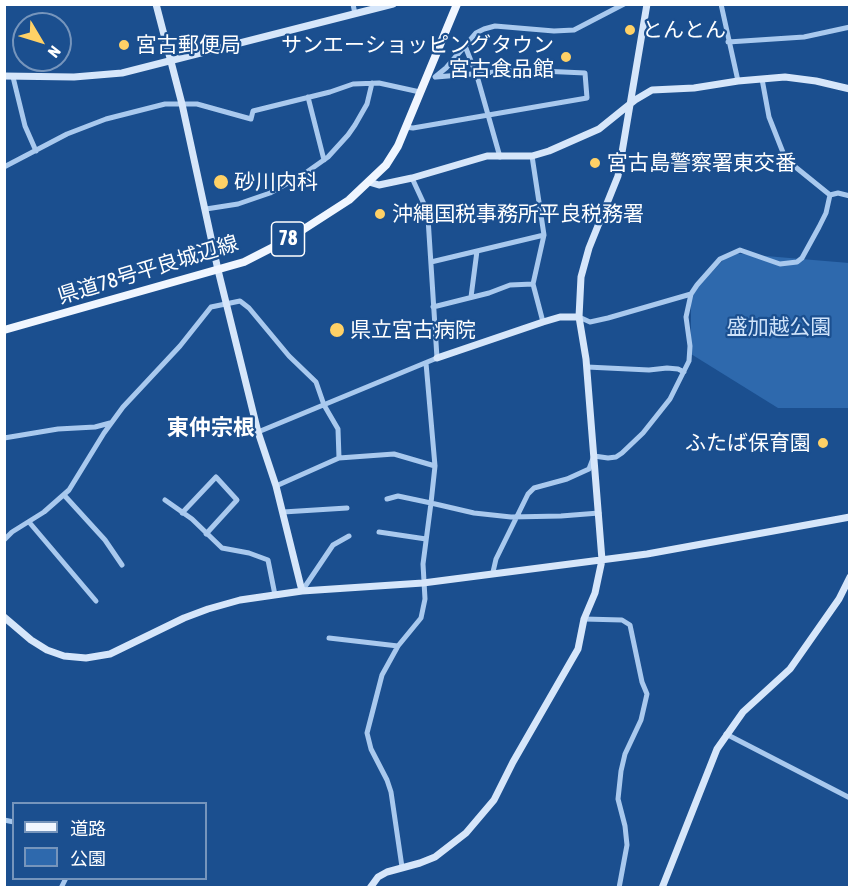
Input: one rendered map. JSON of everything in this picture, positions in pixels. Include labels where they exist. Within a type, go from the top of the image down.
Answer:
[{"type":"main road","name":"県道78号平良城辺線","points":[[4,330],[244,262],[287,240],[349,200],[387,165],[398,146],[457,4]]},
{"type":"street","points":[[156,4],[182,104],[218,270],[258,432],[276,486],[302,591]]},
{"type":"street","points":[[353,4],[355,14]]},
{"type":"street","points":[[4,76],[74,77],[122,73],[393,4]]},
{"type":"street","points":[[436,77],[476,33],[495,26],[554,31],[574,30],[624,4]]},
{"type":"street","points":[[370,888],[378,877],[402,867],[420,863],[447,850],[466,833],[494,800],[513,762],[578,649],[584,619],[595,593],[602,560],[585,343],[579,317],[581,277],[589,249],[618,176],[647,4]]},
{"type":"street","points":[[721,4],[738,81]]},
{"type":"street","points":[[728,42],[804,37],[849,27]]},
{"type":"street","points":[[465,45],[476,73],[500,157]]},
{"type":"street","points":[[405,127],[413,128],[587,98],[585,73],[520,70],[426,77]]},
{"type":"street","points":[[13,77],[25,126],[36,151]]},
{"type":"street","points":[[369,182],[379,185],[412,178],[487,156],[532,156],[549,151],[599,129],[652,90],[793,78],[849,89]]},
{"type":"street","points":[[762,79],[769,117],[788,161],[830,195]]},
{"type":"street","points":[[4,167],[67,134],[106,119],[165,104],[197,104],[251,119],[253,111],[353,84],[379,82],[420,92]]},
{"type":"street","points":[[206,209],[238,204],[270,193],[324,160],[355,125],[367,104],[372,83]]},
{"type":"street","points":[[308,97],[324,160]]},
{"type":"street","points":[[532,156],[544,235],[533,284],[543,322]]},
{"type":"street","points":[[412,178],[428,218],[437,358]]},
{"type":"street","points":[[830,195],[838,193],[849,196]]},
{"type":"street","points":[[594,456],[616,457],[643,433],[665,405],[684,372],[691,354],[686,317],[691,294],[720,259],[740,250],[769,262],[780,264],[797,262],[802,258],[826,213],[830,195]]},
{"type":"street","points":[[431,262],[544,235]]},
{"type":"street","points":[[471,297],[477,251]]},
{"type":"street","points":[[433,307],[510,285],[533,284]]},
{"type":"street","points":[[258,432],[437,358],[543,322],[560,317],[579,317],[590,322],[691,294]]},
{"type":"street","points":[[4,540],[64,495],[132,396],[180,346],[211,307],[227,303],[240,301],[249,308],[289,356],[316,382],[324,405],[338,429],[339,458]]},
{"type":"street","points":[[402,867],[391,792],[371,749],[367,733],[382,675],[398,646],[421,618],[425,599],[423,564],[435,466],[426,363]]},
{"type":"street","points":[[587,367],[649,370],[667,368],[684,372]]},
{"type":"street","points":[[4,438],[112,423]]},
{"type":"street","points":[[276,486],[339,458],[394,454],[435,466]]},
{"type":"street","points":[[493,572],[496,559],[528,494],[534,488],[590,469],[594,456]]},
{"type":"street","points":[[182,513],[216,477],[237,500],[206,534]]},
{"type":"street","points":[[64,495],[105,540],[122,565]]},
{"type":"street","points":[[387,500],[398,496],[474,513],[517,517],[599,513]]},
{"type":"street","points":[[165,500],[222,548],[249,553],[268,560],[275,595]]},
{"type":"street","points":[[283,512],[347,508]]},
{"type":"street","points":[[4,617],[47,650],[64,656],[86,658],[111,654],[183,618],[240,600],[302,591],[423,583],[493,572],[647,554],[849,517]]},
{"type":"street","points":[[29,522],[96,601]]},
{"type":"street","points":[[379,532],[426,540]]},
{"type":"street","points":[[302,591],[333,545],[350,537]]},
{"type":"street","points":[[662,888],[717,749],[726,734],[743,712],[790,669],[839,599],[849,577]]},
{"type":"street","points":[[584,619],[622,620],[630,625],[642,682],[647,694],[641,720],[625,754],[621,771],[618,799],[627,845],[619,888]]},
{"type":"street","points":[[329,638],[398,646]]},
{"type":"street","points":[[726,734],[849,798]]},
{"type":"green space","name":"盛加越公園","points":[[730,253],[849,263],[849,408],[778,408],[691,354],[691,294]]},
{"type":"place","name":"とんとん","points":[[630,30]]},
{"type":"place","name":"宮古郵便局","points":[[124,45]]},
{"type":"place","name":"サンエーショッピングタウン 宮古食品館","points":[[566,57]]},
{"type":"place","name":"宮古島警察署東交番","points":[[595,163]]},
{"type":"place","name":"砂川内科","points":[[221,182]]},
{"type":"place","name":"沖縄国税事務所平良税務署","points":[[380,214]]},
{"type":"place","name":"県立宮古病院","points":[[337,330]]},
{"type":"place","name":"ふたば保育園","points":[[823,443]]},
{"type":"district","name":"東仲宗根","points":[[211,428]]}]
